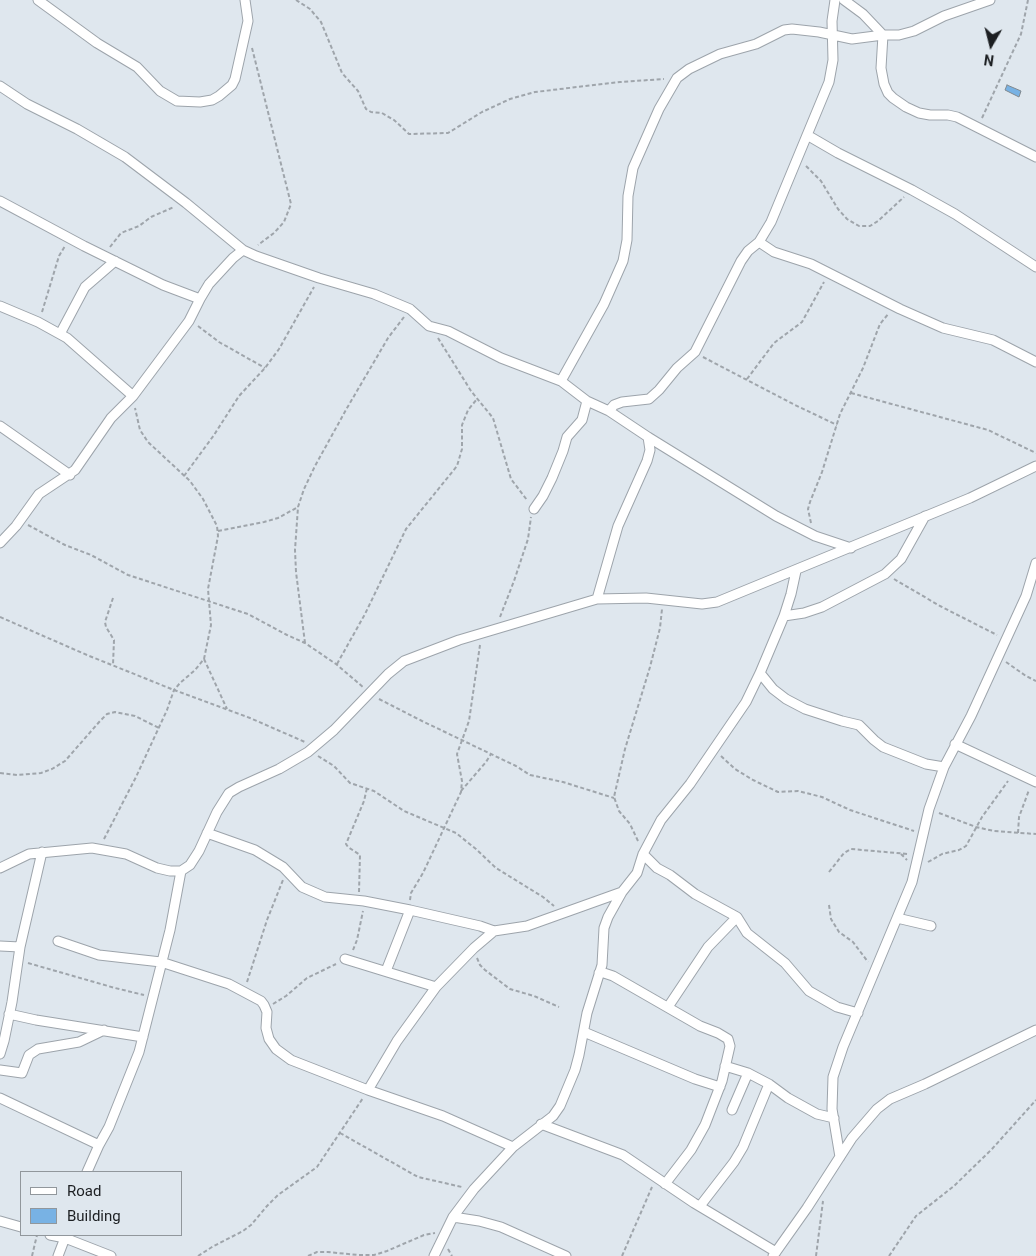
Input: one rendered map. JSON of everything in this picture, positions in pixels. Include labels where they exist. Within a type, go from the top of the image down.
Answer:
[{"type":"street","points":[[38,0],[97,43],[137,67],[156,88],[165,94],[177,100],[200,102],[212,100],[219,96],[232,85],[235,79],[248,21],[245,0]]},
{"type":"street","points":[[609,411],[614,405],[622,402],[649,399],[677,368],[695,352],[741,262],[748,251],[759,242],[772,222],[829,82],[833,60],[832,36],[835,0]]},
{"type":"street","points":[[844,0],[859,11],[883,35],[881,68],[884,84],[888,93],[893,98],[919,113],[930,116],[948,115],[957,117],[1036,157]]},
{"type":"street","points":[[561,380],[604,304],[623,261],[627,240],[628,196],[633,168],[663,103],[677,78],[689,69],[720,54],[756,44],[784,30],[802,30],[852,39],[899,35],[944,16],[990,0]]},
{"type":"street","points":[[0,86],[27,104],[77,129],[125,157],[186,203],[243,250],[319,278],[374,294],[410,309],[429,326],[448,331],[501,358],[561,380],[587,400],[609,411],[776,516],[815,536],[851,548]]},
{"type":"street","points":[[807,135],[956,214],[1036,267]]},
{"type":"street","points":[[0,201],[163,285],[200,299]]},
{"type":"street","points":[[759,242],[774,252],[811,264],[900,309],[950,330],[974,334],[993,340],[1036,362]]},
{"type":"street","points":[[0,543],[39,494],[75,470],[111,418],[133,396],[190,320],[200,299],[222,268],[243,250]]},
{"type":"street","points":[[60,334],[85,287],[115,261]]},
{"type":"street","points":[[0,306],[38,322],[60,334],[133,396]]},
{"type":"street","points":[[534,509],[552,478],[567,437],[582,420],[587,400]]},
{"type":"street","points":[[0,426],[70,475]]},
{"type":"street","points":[[597,599],[618,526],[647,462],[650,450],[648,437]]},
{"type":"street","points":[[0,868],[29,854],[99,849],[126,854],[170,871],[181,871],[190,865],[229,793],[279,769],[312,749],[334,730],[388,674],[404,661],[482,633],[597,599],[663,599],[702,604],[717,602],[970,498],[1036,466]]},
{"type":"street","points":[[784,616],[804,613],[822,607],[885,574],[901,559],[925,516]]},
{"type":"street","points":[[840,1157],[832,1109],[831,1091],[833,1077],[843,1047],[876,972],[915,872],[929,809],[944,767],[1026,596],[1036,563]]},
{"type":"street","points":[[434,1256],[453,1218],[474,1189],[513,1147],[552,1116],[560,1106],[575,1070],[587,1013],[602,966],[604,928],[608,917],[622,892],[636,873],[643,854],[661,820],[690,784],[738,716],[760,673],[784,616],[796,570]]},
{"type":"street","points":[[1026,596],[1036,599]]},
{"type":"street","points":[[760,673],[786,699],[805,709],[842,721],[859,724],[883,747],[926,764],[944,767]]},
{"type":"street","points":[[955,744],[1034,781]]},
{"type":"street","points":[[207,833],[255,850],[287,871],[302,887],[325,897],[362,901],[410,910],[494,931],[527,926],[622,892]]},
{"type":"street","points":[[0,1054],[10,1014],[20,947],[42,852]]},
{"type":"street","points":[[643,854],[657,868],[703,898],[737,917],[747,933],[785,963],[809,991],[837,1007],[858,1013]]},
{"type":"street","points":[[87,1171],[120,1103],[143,1037],[170,930],[181,871]]},
{"type":"street","points":[[386,971],[410,910]]},
{"type":"street","points":[[668,1007],[708,947],[737,917]]},
{"type":"street","points":[[897,918],[931,926]]},
{"type":"street","points":[[368,1090],[397,1041],[436,987],[474,948],[494,931]]},
{"type":"street","points":[[58,941],[99,955],[161,962],[220,981],[260,1001],[266,1008],[266,1028],[269,1039],[276,1049],[291,1060],[368,1090],[443,1116],[513,1147]]},
{"type":"street","points":[[0,946],[20,947]]},
{"type":"street","points":[[345,959],[436,987]]},
{"type":"street","points":[[599,974],[604,973],[614,976],[728,1039],[730,1046],[720,1087],[705,1125],[691,1150],[665,1184]]},
{"type":"street","points":[[10,1014],[143,1037]]},
{"type":"street","points":[[0,1070],[22,1073],[29,1055],[38,1049],[79,1042],[104,1030]]},
{"type":"street","points":[[542,1124],[623,1156],[774,1254],[803,1214],[852,1138],[877,1109],[890,1099],[1036,1030]]},
{"type":"street","points":[[584,1032],[695,1079],[720,1087]]},
{"type":"street","points":[[725,1066],[748,1073],[817,1114],[834,1118]]},
{"type":"street","points":[[732,1110],[748,1073]]},
{"type":"street","points":[[700,1206],[734,1162],[743,1147],[768,1084]]},
{"type":"street","points":[[0,1098],[99,1145]]},
{"type":"street","points":[[453,1218],[479,1220],[500,1227],[566,1256]]},
{"type":"street","points":[[0,1221],[20,1227]]},
{"type":"street","points":[[58,1256],[66,1237],[111,1256]]},
{"type":"path","points":[[296,0],[310,9],[321,22],[342,73],[358,92],[366,109],[382,113],[394,120],[409,134],[448,133],[482,112],[510,99],[535,92],[620,82],[677,78]]},
{"type":"path","points":[[976,127],[988,108],[1021,34],[1028,0]]},
{"type":"path","points":[[243,250],[259,245],[274,233],[284,222],[291,204],[252,47]]},
{"type":"path","points":[[799,158],[821,181],[847,219],[859,226],[870,226],[878,221],[912,190]]},
{"type":"path","points":[[106,256],[113,242],[121,233],[141,225],[160,213],[186,203]]},
{"type":"path","points":[[38,322],[58,256],[71,239]]},
{"type":"path","points":[[747,379],[774,343],[802,322],[830,273]]},
{"type":"path","points":[[184,476],[239,396],[265,368],[286,336],[319,278]]},
{"type":"path","points":[[304,643],[295,564],[298,507],[315,466],[347,408],[388,338],[410,309]]},
{"type":"path","points":[[815,536],[808,509],[838,425],[840,414],[880,324],[889,312],[900,309]]},
{"type":"path","points":[[190,320],[220,342],[265,368]]},
{"type":"path","points":[[429,326],[477,399],[493,418],[511,478],[534,509],[528,539],[496,629]]},
{"type":"path","points":[[695,352],[795,405],[838,425]]},
{"type":"path","points":[[850,393],[988,430],[1036,453]]},
{"type":"path","points":[[99,849],[133,785],[174,690],[204,659],[211,625],[208,589],[218,526],[203,499],[184,476],[155,450],[140,430],[133,396]]},
{"type":"path","points":[[336,664],[365,614],[406,529],[457,466],[462,449],[462,425],[468,410],[477,399]]},
{"type":"path","points":[[218,531],[278,518],[298,507]]},
{"type":"path","points":[[20,520],[65,546],[91,555],[128,575],[248,614],[304,643],[336,664],[370,694],[530,775],[563,782],[614,798]]},
{"type":"path","points":[[885,574],[940,606],[1006,640]]},
{"type":"path","points":[[113,598],[105,624],[114,640],[113,666]]},
{"type":"path","points":[[643,854],[639,848],[634,830],[619,811],[614,798],[625,749],[660,628],[663,599]]},
{"type":"path","points":[[0,617],[113,666],[227,709],[312,749],[334,766],[350,783],[374,790],[404,811],[456,833],[496,868],[543,897],[564,913]]},
{"type":"path","points":[[461,792],[462,781],[457,754],[468,721],[482,633]]},
{"type":"path","points":[[998,657],[1036,681]]},
{"type":"path","points":[[204,659],[227,709]]},
{"type":"path","points":[[0,773],[41,774],[52,769],[65,761],[107,714],[115,712],[135,716],[159,728]]},
{"type":"path","points":[[713,749],[736,769],[778,792],[798,791],[822,797],[850,810],[923,834]]},
{"type":"path","points":[[410,910],[411,893],[461,792],[486,762],[490,754]]},
{"type":"path","points":[[915,872],[936,857],[964,848],[987,808],[1016,772]]},
{"type":"path","points":[[1018,834],[1020,813],[1034,781]]},
{"type":"path","points":[[266,1008],[286,996],[307,978],[345,959],[356,940],[362,901],[358,876],[360,855],[346,844],[364,801],[367,788]]},
{"type":"path","points":[[929,809],[976,827],[1018,834],[1036,834]]},
{"type":"path","points":[[829,872],[844,853],[851,849],[919,855]]},
{"type":"path","points":[[244,992],[267,920],[287,871]]},
{"type":"path","points":[[829,905],[830,919],[839,932],[853,942],[876,972]]},
{"type":"path","points":[[474,948],[480,965],[504,986],[510,990],[534,996],[559,1007]]},
{"type":"path","points":[[18,960],[153,997]]},
{"type":"path","points":[[198,1256],[243,1232],[278,1195],[317,1168],[368,1090]]},
{"type":"path","points":[[889,1256],[916,1216],[954,1186],[981,1161],[1036,1100]]},
{"type":"path","points":[[340,1133],[418,1177],[474,1189]]},
{"type":"path","points":[[622,1256],[645,1206],[656,1176]]},
{"type":"path","points":[[816,1256],[824,1197]]},
{"type":"path","points":[[308,1256],[316,1252],[358,1255],[374,1254],[387,1251],[424,1235],[447,1230]]},
{"type":"path","points":[[32,1256],[37,1236]]},
{"type":"building","points":[[1007,85],[1021,91],[1019,97],[1005,90]]}]
